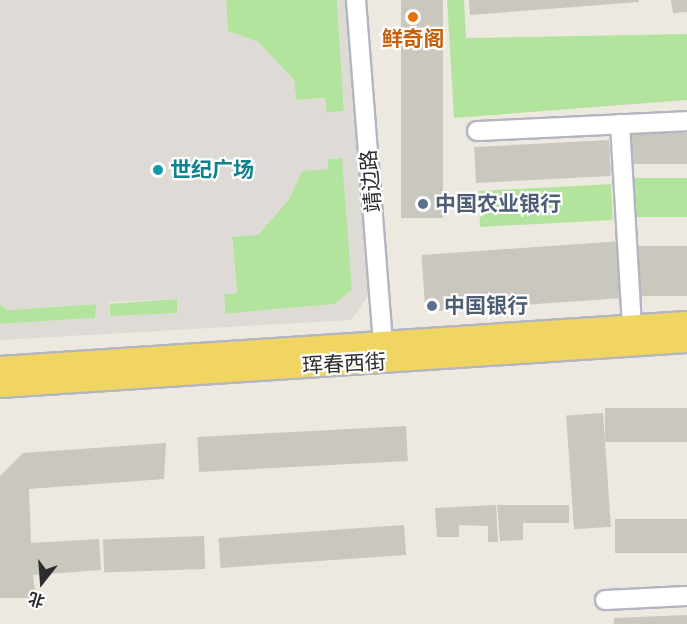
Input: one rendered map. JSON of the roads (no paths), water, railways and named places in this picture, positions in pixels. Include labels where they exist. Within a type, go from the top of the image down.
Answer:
[{"type":"main road","name":"珲春西街","points":[[0,386],[384,353],[687,323]]},
{"type":"main road","name":"珲春西街","points":[[0,368],[687,341]]},
{"type":"main road","points":[[0,360],[41,366]]},
{"type":"main road","points":[[0,399],[75,380]]},
{"type":"street","name":"靖边路","points":[[356,0],[384,353]]},
{"type":"street","points":[[477,131],[687,121]]},
{"type":"street","points":[[620,124],[632,327]]},
{"type":"street","points":[[605,600],[687,596]]},
{"type":"place","name":"鲜奇阁","points":[[413,17]]},
{"type":"place","name":"世纪广场","points":[[158,170]]},
{"type":"place","name":"中国农业银行","points":[[423,204]]},
{"type":"place","name":"中国银行","points":[[432,306]]}]
